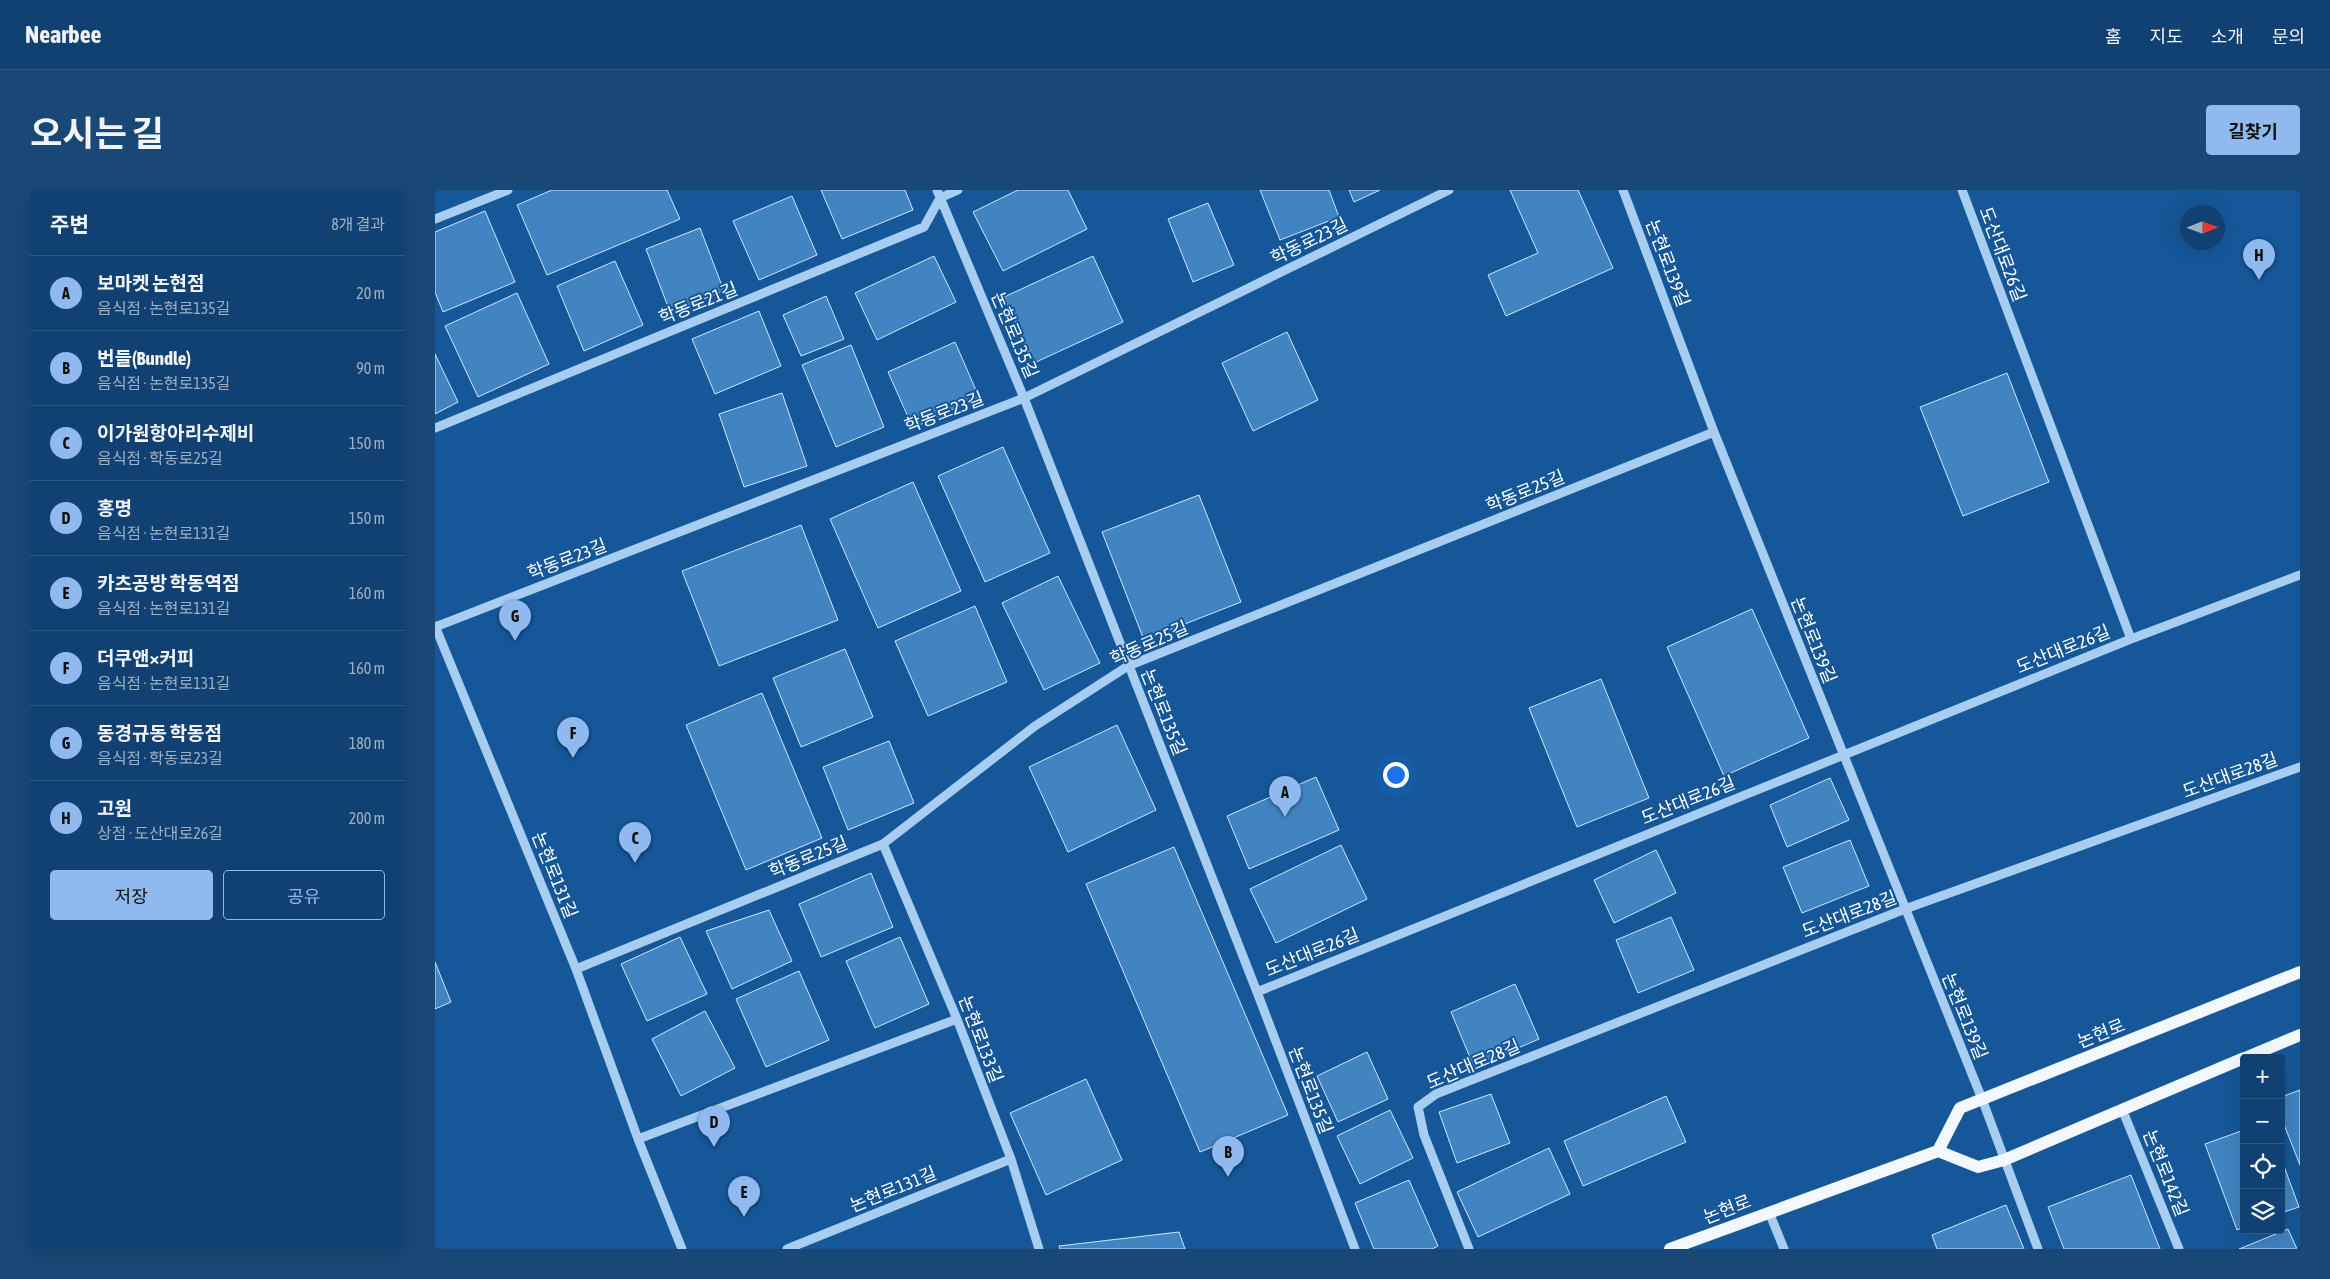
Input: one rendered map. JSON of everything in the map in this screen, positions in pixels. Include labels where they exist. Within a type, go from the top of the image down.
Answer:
[{"type":"main road","name":"논현로","points":[[1670,1249],[1939,1151],[1960,1108],[2300,972]]},
{"type":"main road","points":[[2255,1054],[2300,1035]]},
{"type":"main road","points":[[1939,1151],[1978,1167],[2004,1160],[2240,1060]]},
{"type":"street","points":[[435,219],[508,190]]},
{"type":"street","points":[[938,194],[958,190]]},
{"type":"street","name":"학동로23길","points":[[435,627],[1024,398],[1449,190]]},
{"type":"street","name":"논현로139길","points":[[1623,190],[1714,432],[1982,1099],[2038,1249]]},
{"type":"street","name":"도산대로26길","points":[[1961,190],[2131,639]]},
{"type":"street","name":"논현로135길","points":[[938,194],[1024,398],[1257,992],[1355,1249]]},
{"type":"street","name":"학동로21길","points":[[435,428],[924,227],[938,194]]},
{"type":"street","name":"학동로25길","points":[[576,969],[883,844],[1035,726],[1128,666],[1714,432]]},
{"type":"street","name":"도산대로26길","points":[[1257,992],[2131,639],[2300,575]]},
{"type":"street","name":"논현로131길","points":[[435,627],[576,969],[638,1139],[683,1249]]},
{"type":"street","name":"도산대로28길","points":[[1469,1249],[1424,1135],[1418,1107],[1436,1094],[1905,910],[2300,767]]},
{"type":"street","name":"논현로133길","points":[[883,844],[957,1018],[1011,1159],[1039,1249]]},
{"type":"street","points":[[638,1139],[957,1018]]},
{"type":"street","name":"논현로142길","points":[[2122,1109],[2179,1249]]},
{"type":"street","name":"논현로131길","points":[[787,1249],[1011,1159]]},
{"type":"street","points":[[1769,1212],[1784,1249]]},
{"type":"building","points":[[552,190],[667,190],[680,219],[547,275],[517,205]]},
{"type":"building","points":[[821,190],[905,190],[913,210],[842,239]]},
{"type":"building","points":[[1018,190],[1068,190],[1087,229],[1003,271],[973,212]]},
{"type":"building","points":[[1260,190],[1329,190],[1339,217],[1280,240]]},
{"type":"building","points":[[1349,190],[1380,190],[1354,202]]},
{"type":"building","points":[[1510,190],[1578,190],[1613,268],[1506,316],[1488,275],[1538,253]]},
{"type":"building","points":[[792,196],[817,255],[759,280],[733,221]]},
{"type":"building","points":[[1208,203],[1234,265],[1193,282],[1168,219]]},
{"type":"building","points":[[485,211],[515,282],[443,312],[435,292],[435,232]]},
{"type":"building","points":[[700,228],[724,291],[670,312],[646,249]]},
{"type":"building","points":[[934,256],[956,302],[877,340],[855,293]]},
{"type":"building","points":[[1093,256],[1123,322],[1034,363],[1004,297]]},
{"type":"building","points":[[615,261],[643,325],[584,351],[557,286]]},
{"type":"building","points":[[517,293],[549,364],[478,397],[445,326]]},
{"type":"building","points":[[826,296],[844,339],[801,356],[783,315]]},
{"type":"building","points":[[759,311],[781,366],[715,394],[692,339]]},
{"type":"building","points":[[1287,332],[1318,400],[1253,431],[1222,363]]},
{"type":"building","points":[[955,342],[979,397],[913,428],[888,372]]},
{"type":"building","points":[[851,345],[884,427],[836,447],[802,365]]},
{"type":"building","points":[[435,354],[458,402],[435,414]]},
{"type":"building","points":[[2007,373],[2049,482],[1963,516],[1920,407]]},
{"type":"building","points":[[782,393],[807,466],[744,487],[719,414]]},
{"type":"building","points":[[1003,447],[1050,553],[985,582],[938,476]]},
{"type":"building","points":[[913,482],[961,591],[878,628],[830,519]]},
{"type":"building","points":[[1199,495],[1241,602],[1144,640],[1102,532]]},
{"type":"building","points":[[801,525],[838,620],[719,666],[682,571]]},
{"type":"building","points":[[1058,576],[1100,663],[1044,690],[1002,603]]},
{"type":"building","points":[[975,606],[1007,682],[928,716],[895,641]]},
{"type":"building","points":[[1752,609],[1809,738],[1724,776],[1667,647]]},
{"type":"building","points":[[845,649],[873,717],[801,747],[773,678]]},
{"type":"building","points":[[1601,679],[1649,798],[1577,827],[1529,708]]},
{"type":"building","points":[[762,693],[822,838],[746,870],[686,725]]},
{"type":"building","points":[[1117,725],[1156,810],[1068,852],[1029,767]]},
{"type":"building","points":[[889,741],[914,803],[848,830],[823,767]]},
{"type":"building","points":[[1316,777],[1339,830],[1249,869],[1227,816]]},
{"type":"building","points":[[1830,778],[1849,820],[1787,847],[1770,805]]},
{"type":"building","points":[[1850,840],[1869,886],[1802,913],[1783,867]]},
{"type":"building","points":[[1341,845],[1367,899],[1276,943],[1250,889]]},
{"type":"building","points":[[1174,847],[1288,1115],[1200,1152],[1086,884]]},
{"type":"building","points":[[1656,850],[1676,893],[1614,923],[1594,880]]},
{"type":"building","points":[[871,873],[893,927],[821,957],[799,904]]},
{"type":"building","points":[[769,910],[792,961],[732,989],[706,931]]},
{"type":"building","points":[[1671,917],[1694,970],[1638,993],[1616,940]]},
{"type":"building","points":[[680,937],[707,994],[647,1021],[621,964]]},
{"type":"building","points":[[900,937],[929,1004],[875,1028],[846,961]]},
{"type":"building","points":[[435,962],[451,1002],[435,1009]]},
{"type":"building","points":[[799,971],[829,1040],[766,1067],[736,999]]},
{"type":"building","points":[[1515,984],[1539,1039],[1474,1067],[1451,1012]]},
{"type":"building","points":[[705,1011],[735,1068],[681,1096],[652,1039]]},
{"type":"building","points":[[1367,1052],[1388,1099],[1338,1122],[1317,1076]]},
{"type":"building","points":[[1086,1079],[1122,1160],[1046,1195],[1010,1113]]},
{"type":"building","points":[[2300,1090],[2300,1165],[2285,1127],[2285,1096]]},
{"type":"building","points":[[1491,1094],[1510,1143],[1457,1163],[1439,1112]]},
{"type":"building","points":[[1666,1096],[1686,1142],[1583,1186],[1564,1141]]},
{"type":"building","points":[[1390,1110],[1413,1158],[1360,1184],[1337,1136]]},
{"type":"building","points":[[2240,1131],[2240,1229],[2237,1230],[2205,1144]]},
{"type":"building","points":[[1549,1148],[1570,1194],[1478,1237],[1457,1192]]},
{"type":"building","points":[[2285,1169],[2299,1207],[2285,1212]]},
{"type":"building","points":[[2131,1175],[2160,1249],[2064,1249],[2048,1207]]},
{"type":"building","points":[[1409,1180],[1438,1246],[1432,1249],[1374,1249],[1355,1203]]},
{"type":"building","points":[[2006,1205],[2024,1249],[1937,1249],[1932,1235]]},
{"type":"building","points":[[2288,1229],[2297,1249],[2239,1249],[2276,1234],[2285,1234],[2285,1230]]},
{"type":"building","points":[[1179,1232],[1185,1249],[1060,1249],[1059,1246]]},
{"type":"place","name":"고원","points":[[2259,280]]},
{"type":"place","name":"동경규동 학동점","points":[[515,641]]},
{"type":"place","name":"더쿠앤×커피","points":[[573,758]]},
{"type":"place","name":"보마켓 논현점","points":[[1285,817]]},
{"type":"place","name":"이가원항아리수제비","points":[[635,863]]},
{"type":"place","name":"홍명","points":[[714,1147]]},
{"type":"place","name":"번들(Bundle)","points":[[1228,1177]]},
{"type":"place","name":"카츠공방 학동역점","points":[[744,1217]]}]
